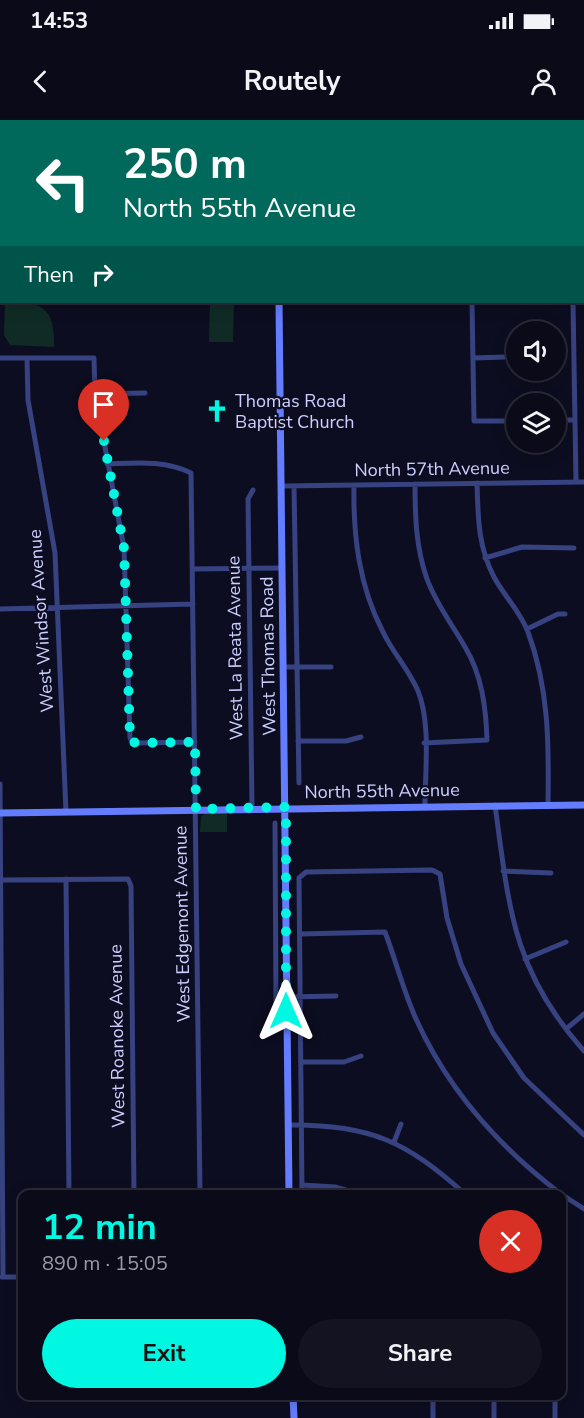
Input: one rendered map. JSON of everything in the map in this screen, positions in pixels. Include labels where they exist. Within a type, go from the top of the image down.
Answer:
[{"type":"main road","name":"West Thomas Road","points":[[279,303],[289,1190]]},
{"type":"main road","name":"North 55th Avenue","points":[[0,813],[425,805],[584,805]]},
{"type":"main road","points":[[293,1400],[294,1418]]},
{"type":"street","points":[[472,303],[474,421],[506,421]]},
{"type":"street","points":[[573,303],[576,482]]},
{"type":"street","points":[[473,358],[505,357]]},
{"type":"street","points":[[0,358],[94,358],[95,394],[124,548],[127,698],[132,742],[195,742]]},
{"type":"street","name":"West Windsor Avenue","points":[[27,358],[28,400],[55,553],[66,812]]},
{"type":"street","points":[[95,394],[145,393]]},
{"type":"street","points":[[566,420],[575,420]]},
{"type":"street","name":"West Edgemont Avenue","points":[[107,464],[157,463],[191,473],[200,1190]]},
{"type":"street","name":"North 57th Avenue","points":[[281,486],[584,482]]},
{"type":"street","points":[[477,483],[479,540],[485,558],[495,579],[527,629],[543,679],[546,700],[548,805]]},
{"type":"street","points":[[415,484],[419,555],[439,608],[466,648],[475,667],[486,706],[487,740],[424,742]]},
{"type":"street","points":[[354,485],[354,520],[360,568],[383,632],[418,692],[424,713],[425,805]]},
{"type":"street","name":"West Thomas Road","points":[[294,486],[299,783]]},
{"type":"street","name":"West La Reata Avenue","points":[[252,808],[248,499],[253,490]]},
{"type":"street","points":[[485,558],[522,547],[574,548]]},
{"type":"street","points":[[192,569],[282,568]]},
{"type":"street","points":[[0,609],[193,604]]},
{"type":"street","points":[[527,629],[558,614],[565,615]]},
{"type":"street","points":[[284,667],[331,667]]},
{"type":"street","points":[[298,741],[346,741],[361,737]]},
{"type":"street","points":[[0,784],[2,1277],[18,1277]]},
{"type":"street","points":[[495,805],[510,912],[525,959],[549,1007],[584,1052]]},
{"type":"street","name":"West Thomas Road","points":[[274,823],[276,1010],[286,1011]]},
{"type":"street","points":[[275,854],[286,854]]},
{"type":"street","points":[[302,1190],[299,878],[301,874],[432,870],[440,874],[447,918],[461,964],[494,1033],[524,1078],[584,1135]]},
{"type":"street","points":[[503,871],[551,873]]},
{"type":"street","points":[[1,880],[66,879],[69,1190]]},
{"type":"street","name":"West Roanoke Avenue","points":[[66,879],[128,879],[131,886],[134,1190]]},
{"type":"street","points":[[300,934],[385,932],[416,1019],[465,1102],[482,1124],[515,1157],[556,1190]]},
{"type":"street","points":[[525,959],[566,942]]},
{"type":"street","points":[[286,997],[336,996]]},
{"type":"street","points":[[566,1029],[584,1014]]},
{"type":"street","points":[[301,1062],[344,1062],[361,1056]]},
{"type":"street","points":[[394,1142],[401,1124]]},
{"type":"street","points":[[288,1125],[331,1125],[357,1129],[394,1142],[433,1165],[461,1190]]},
{"type":"street","points":[[302,1185],[343,1190]]},
{"type":"street","points":[[566,1197],[584,1209]]},
{"type":"street","points":[[433,1400],[433,1418]]},
{"type":"street","points":[[494,1400],[494,1418]]},
{"type":"street","points":[[555,1400],[555,1418]]},
{"type":"green space","points":[[5,303],[37,305],[49,315],[54,334],[54,347],[10,345],[4,335]]},
{"type":"green space","points":[[210,303],[234,303],[233,342],[209,342]]},
{"type":"green space","points":[[205,813],[227,813],[227,832],[200,832],[201,817]]},
{"type":"place","name":"Thomas Road Baptist Church","points":[[217,411]]},
{"type":"route","points":[[104,441],[124,548],[130,738],[132,742],[137,743],[195,742],[196,809],[286,807],[286,1011]]}]
